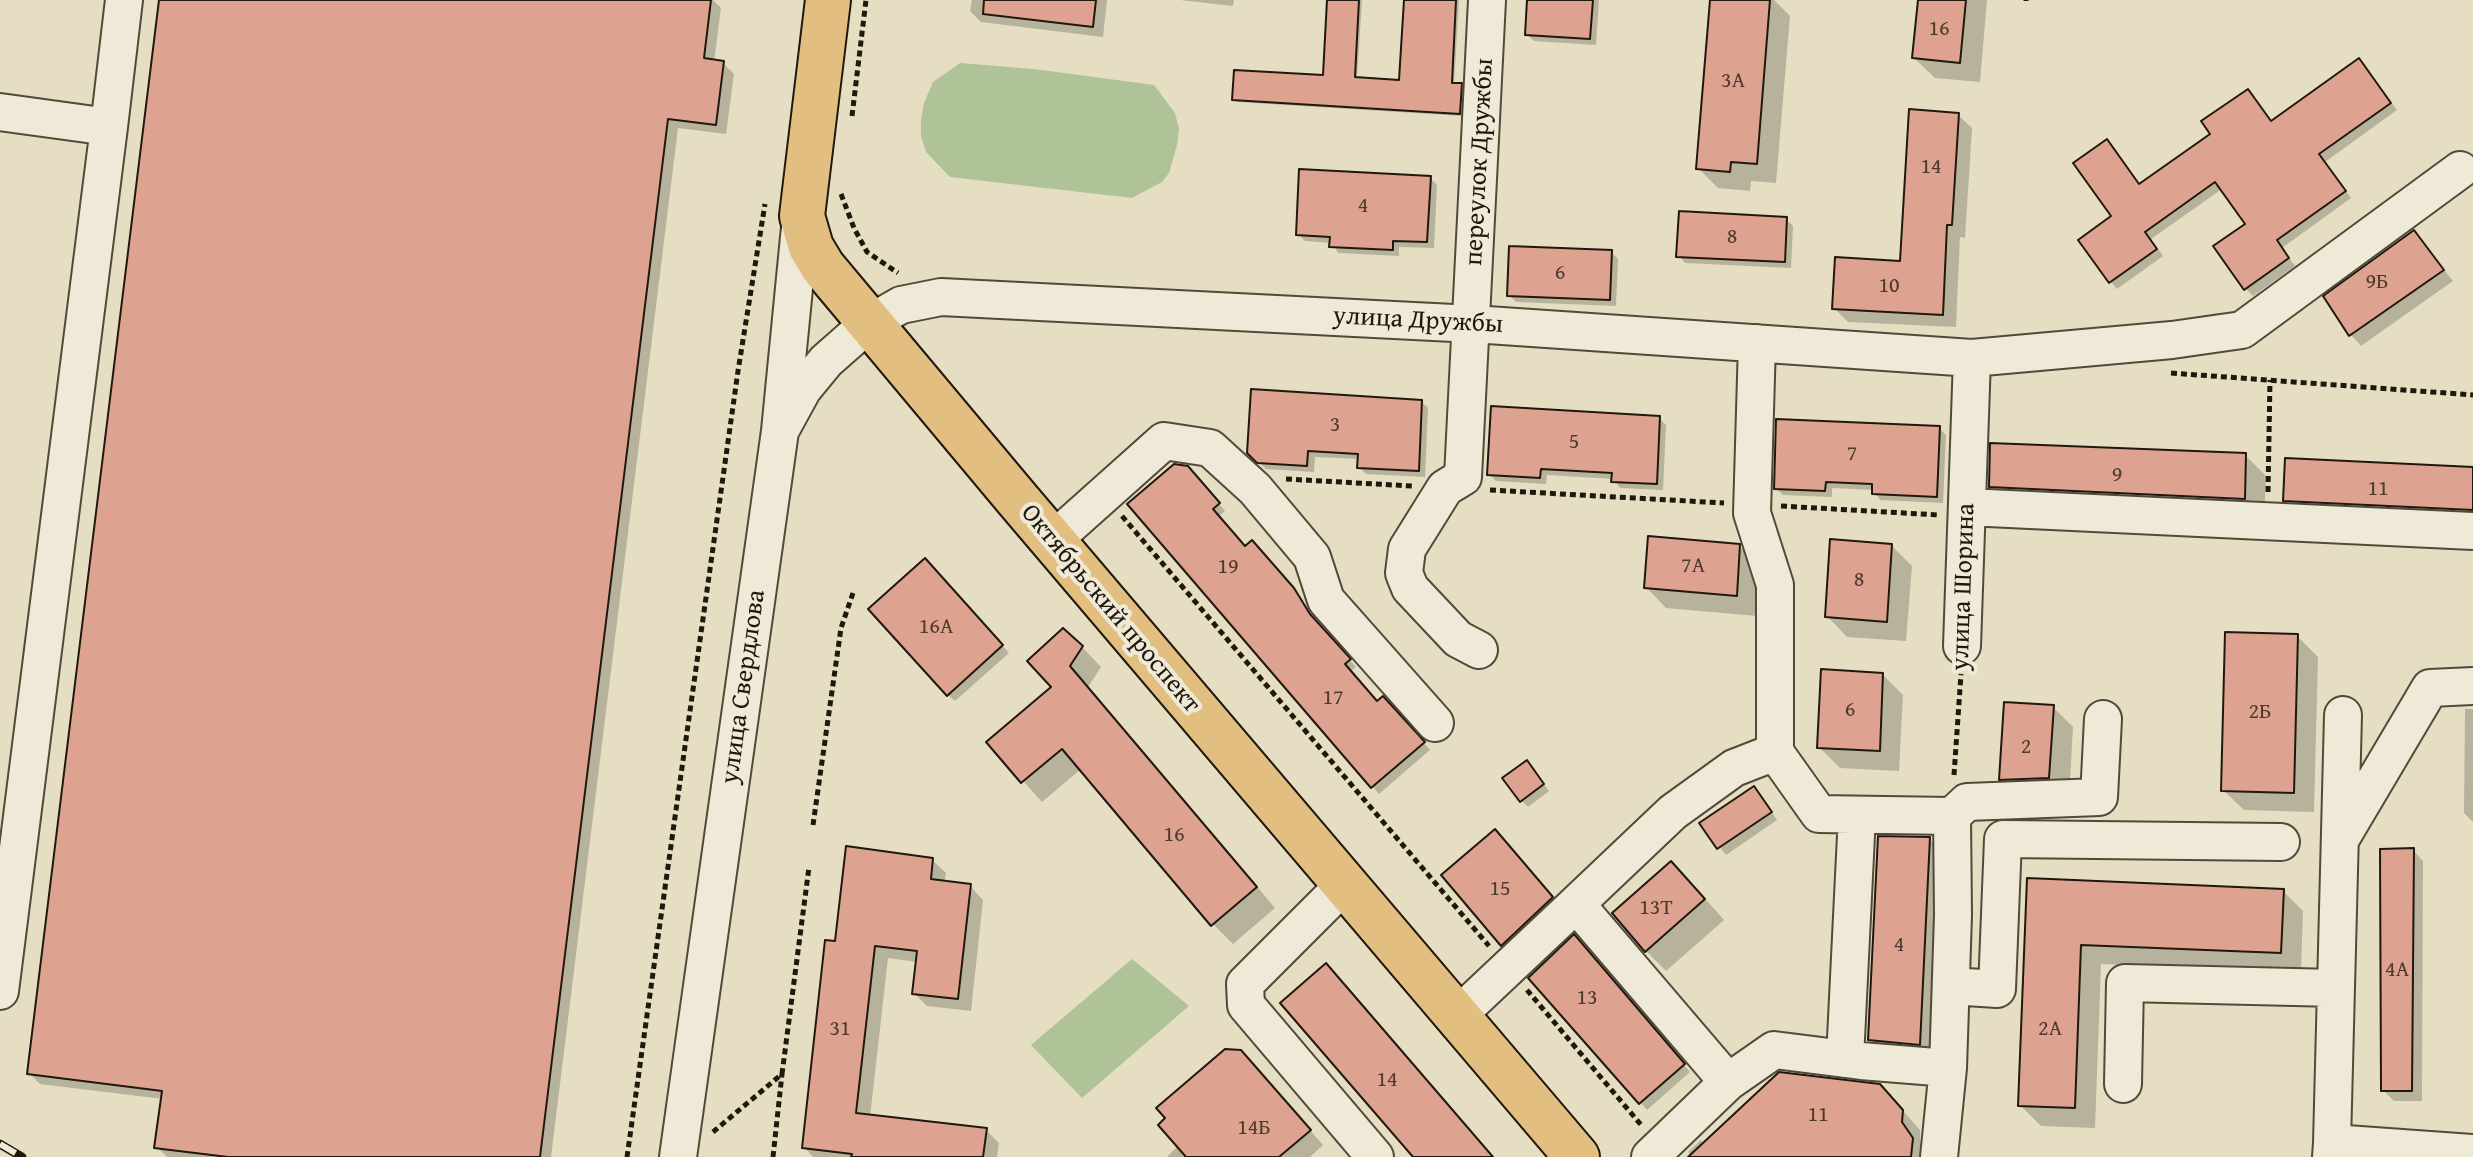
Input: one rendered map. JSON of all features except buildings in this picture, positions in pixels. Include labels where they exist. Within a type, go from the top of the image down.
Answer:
[{"type":"main road","name":"Октябрьский проспект","points":[[828,0],[784,206],[823,267],[1572,1155]]},
{"type":"street","points":[[0,991],[124,0]]},
{"type":"street","name":"переулок Дружбы","points":[[1445,488],[1463,477],[1487,0]]},
{"type":"street","points":[[0,112],[109,127]]},
{"type":"street","name":"улица Дружбы","points":[[780,431],[803,389],[826,361],[868,324],[901,305],[941,297],[1473,324],[1972,358],[2172,340],[2242,330],[2460,170]]},
{"type":"street","name":"улица Свердлова","points":[[678,1157],[780,431],[784,206]]},
{"type":"street","points":[[1757,343],[1752,505],[1775,585],[1775,752],[1819,814],[1952,816],[1967,802],[2099,797],[2103,719]]},
{"type":"street","name":"улица Шорина","points":[[1962,646],[1972,358]]},
{"type":"street","points":[[1052,541],[1164,441],[1210,448],[1241,477],[1312,557],[1326,600],[1435,723]]},
{"type":"street","points":[[1445,488],[1407,549],[1404,573],[1410,588],[1458,639],[1479,650]]},
{"type":"street","points":[[1967,512],[2473,531]]},
{"type":"street","points":[[2340,841],[2430,688],[2473,686]]},
{"type":"street","points":[[2343,715],[2331,1150],[2473,1153]]},
{"type":"street","points":[[1457,1016],[1673,812],[1734,768],[1775,752]]},
{"type":"street","points":[[1845,1059],[1857,815]]},
{"type":"street","points":[[1939,1157],[1948,1068],[1953,915],[1952,816]]},
{"type":"street","points":[[1951,986],[1997,989],[2003,839],[2281,842]]},
{"type":"street","points":[[1345,884],[1245,984],[1246,1005],[1375,1157]]},
{"type":"street","points":[[1576,904],[1728,1082]]},
{"type":"street","points":[[2123,1084],[2125,983],[2336,988]]},
{"type":"street","points":[[1655,1152],[1728,1082],[1774,1050],[1948,1068]]},
{"type":"path","points":[[627,1157],[736,386],[784,206]]},
{"type":"path","points":[[2161,372],[2473,395]]},
{"type":"path","points":[[2268,521],[2270,380]]},
{"type":"path","points":[[1241,477],[1752,505],[1967,512]]},
{"type":"path","points":[[1104,495],[1508,968],[1655,1152]]},
{"type":"path","points":[[813,825],[841,628],[853,593]]},
{"type":"path","name":"улица Шорина","points":[[1952,816],[1962,646]]},
{"type":"path","points":[[773,1157],[809,867]]},
{"type":"path","points":[[713,1132],[782,1074]]},
{"type":"green space","points":[[960,63],[1154,85],[1175,113],[1179,129],[1169,173],[1162,182],[1132,198],[950,177],[926,152],[921,136],[921,120],[933,82]]},
{"type":"green space","points":[[1132,959],[1189,1006],[1082,1098],[1031,1045]]},
{"type":"railway","points":[[0,1144],[22,1157]]}]
